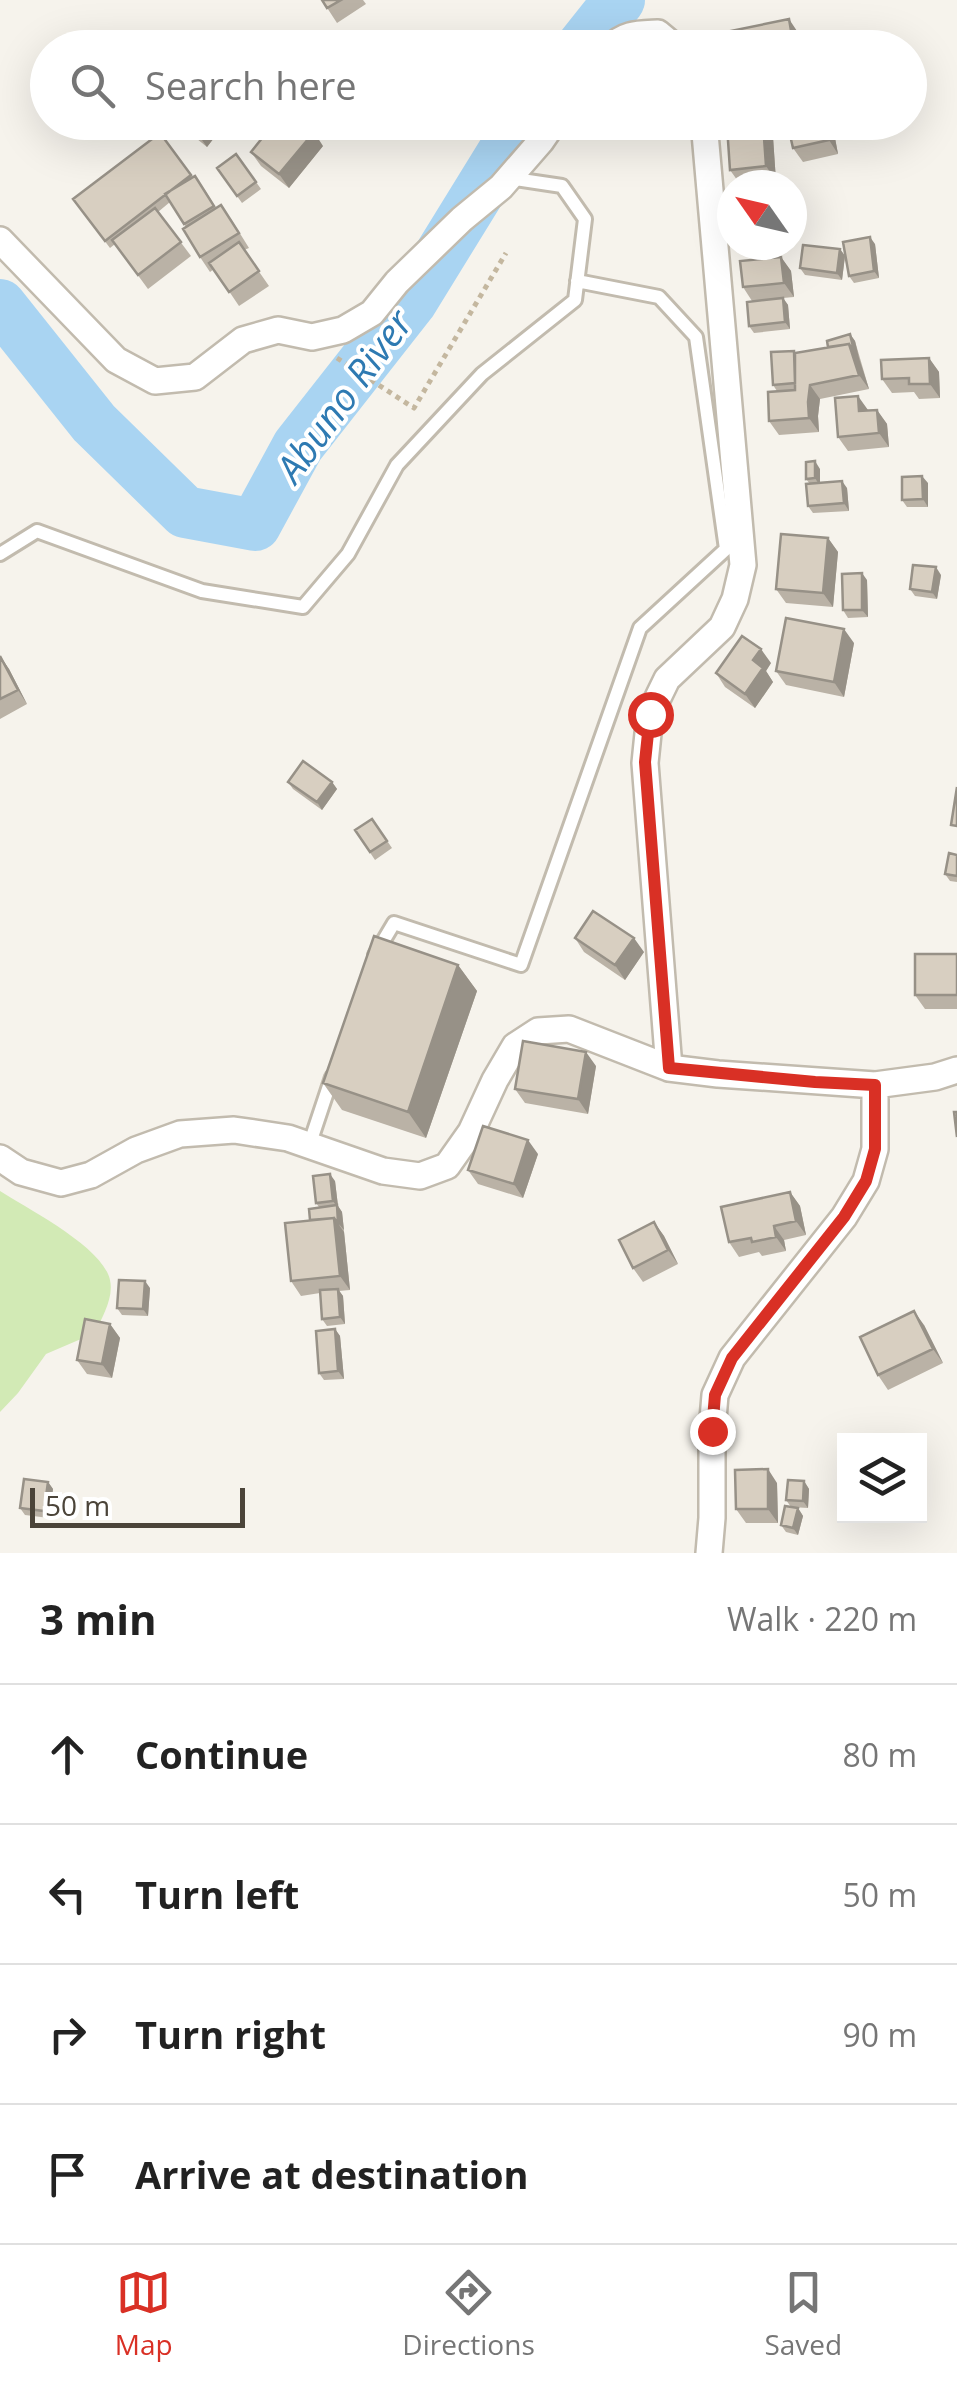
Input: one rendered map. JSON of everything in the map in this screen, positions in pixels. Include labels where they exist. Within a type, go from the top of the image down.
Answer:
[{"type":"street","points":[[0,240],[116,360],[155,381],[195,377],[242,340],[278,330],[312,337],[343,330],[372,314],[397,282],[508,178],[542,140]]},
{"type":"street","points":[[669,1068],[645,762],[650,714],[667,679],[722,627],[736,599],[742,565],[706,140]]},
{"type":"street","points":[[0,1158],[21,1172],[62,1183],[91,1175],[136,1150],[180,1134],[234,1130],[288,1138],[384,1171],[420,1176],[447,1166],[472,1132],[515,1046],[538,1031],[569,1030],[669,1068],[815,1082],[875,1085],[957,1070]]},
{"type":"street","points":[[709,1553],[715,1395],[732,1358],[844,1217],[866,1181],[875,1149],[875,1085]]},
{"type":"lane","points":[[0,554],[37,531],[202,591],[302,607],[348,554],[396,464],[482,374],[575,300],[585,219],[562,186],[508,178]]},
{"type":"lane","points":[[371,960],[394,923],[522,965],[640,628],[726,548],[696,337],[660,297],[577,282]]},
{"type":"lane","points":[[309,1146],[334,1072]]},
{"type":"path","points":[[340,360],[414,408],[506,254]]},
{"type":"green space","points":[[0,1191],[80,1242],[104,1267],[111,1287],[95,1333],[46,1354],[0,1412]]},
{"type":"building","points":[[322,0],[341,0],[327,8]]},
{"type":"building","points":[[789,19],[791,30],[736,30]]},
{"type":"building","points":[[151,140],[165,140],[191,175],[105,241],[73,199]]},
{"type":"building","points":[[261,140],[307,140],[279,174],[251,152]]},
{"type":"building","points":[[728,140],[764,140],[766,166],[730,170]]},
{"type":"building","points":[[791,140],[829,140],[793,148]]},
{"type":"building","points":[[236,154],[256,182],[237,196],[217,168]]},
{"type":"building","points":[[195,176],[214,206],[184,224],[165,194]]},
{"type":"building","points":[[221,205],[239,233],[200,257],[183,229]]},
{"type":"building","points":[[155,208],[181,242],[138,275],[112,240]]},
{"type":"building","points":[[870,237],[874,271],[849,276],[843,242]]},
{"type":"building","points":[[239,242],[259,271],[229,292],[209,263]]},
{"type":"building","points":[[807,245],[840,249],[837,273],[800,268],[801,260],[807,260]]},
{"type":"building","points":[[781,260],[784,283],[743,287],[740,261]]},
{"type":"building","points":[[783,298],[785,322],[749,326],[747,302]]},
{"type":"building","points":[[850,334],[854,351],[849,344],[828,347],[827,341]]},
{"type":"building","points":[[849,344],[859,375],[810,385],[809,418],[769,421],[768,392],[795,390],[795,353]]},
{"type":"building","points":[[794,351],[795,383],[773,385],[771,352]]},
{"type":"building","points":[[929,358],[930,384],[909,384],[909,378],[882,379],[881,360]]},
{"type":"building","points":[[858,396],[859,411],[877,410],[879,433],[838,437],[835,398]]},
{"type":"building","points":[[815,461],[815,478],[806,479],[806,462]]},
{"type":"building","points":[[922,476],[923,499],[902,500],[902,477]]},
{"type":"building","points":[[842,481],[844,503],[808,506],[806,484]]},
{"type":"building","points":[[781,534],[828,538],[823,593],[776,589]]},
{"type":"building","points":[[913,565],[936,567],[932,592],[910,589]]},
{"type":"building","points":[[862,573],[862,610],[843,610],[842,574]]},
{"type":"building","points":[[786,618],[844,629],[834,682],[776,671]]},
{"type":"building","points":[[742,636],[761,649],[753,660],[763,668],[745,694],[716,673]]},
{"type":"building","points":[[0,656],[18,690],[0,699]]},
{"type":"building","points":[[303,761],[332,782],[317,802],[288,782]]},
{"type":"building","points":[[957,787],[957,826],[951,825]]},
{"type":"building","points":[[372,819],[387,841],[370,852],[355,830]]},
{"type":"building","points":[[949,853],[957,855],[957,876],[945,874]]},
{"type":"building","points":[[593,911],[634,938],[615,965],[575,938]]},
{"type":"building","points":[[374,936],[458,965],[408,1112],[323,1083]]},
{"type":"building","points":[[915,954],[957,954],[957,995],[915,995]]},
{"type":"building","points":[[523,1041],[586,1052],[578,1099],[515,1089]]},
{"type":"building","points":[[483,1126],[528,1140],[514,1184],[468,1170]]},
{"type":"building","points":[[330,1174],[333,1201],[316,1203],[313,1176]]},
{"type":"building","points":[[790,1192],[796,1221],[774,1226],[776,1237],[729,1242],[721,1207]]},
{"type":"building","points":[[337,1205],[338,1223],[334,1218],[310,1220],[309,1209]]},
{"type":"building","points":[[334,1218],[340,1276],[291,1281],[285,1223]]},
{"type":"building","points":[[654,1222],[668,1250],[633,1268],[619,1240]]},
{"type":"building","points":[[119,1280],[145,1281],[143,1309],[117,1308]]},
{"type":"building","points":[[338,1289],[340,1317],[322,1319],[320,1290]]},
{"type":"building","points":[[914,1311],[933,1349],[878,1375],[860,1337]]},
{"type":"building","points":[[85,1319],[110,1324],[102,1364],[77,1360]]},
{"type":"building","points":[[335,1329],[338,1371],[319,1373],[316,1331]]},
{"type":"building","points":[[768,1469],[768,1509],[736,1509],[735,1470]]},
{"type":"building","points":[[24,1479],[48,1482],[44,1511],[20,1508]]},
{"type":"building","points":[[788,1480],[804,1481],[803,1501],[786,1500]]},
{"type":"building","points":[[785,1506],[798,1508],[793,1528],[781,1525]]},
{"type":"waterway","name":"Abuno River","points":[[595,30],[619,0]]},
{"type":"waterway","name":"Abuno River","points":[[0,305],[94,423],[185,512],[255,525],[298,446],[411,302],[511,140]]},
{"type":"route","points":[[650,714],[645,762],[669,1068],[875,1085],[875,1149],[866,1181],[844,1217],[732,1358],[715,1395],[712,1431]]}]
